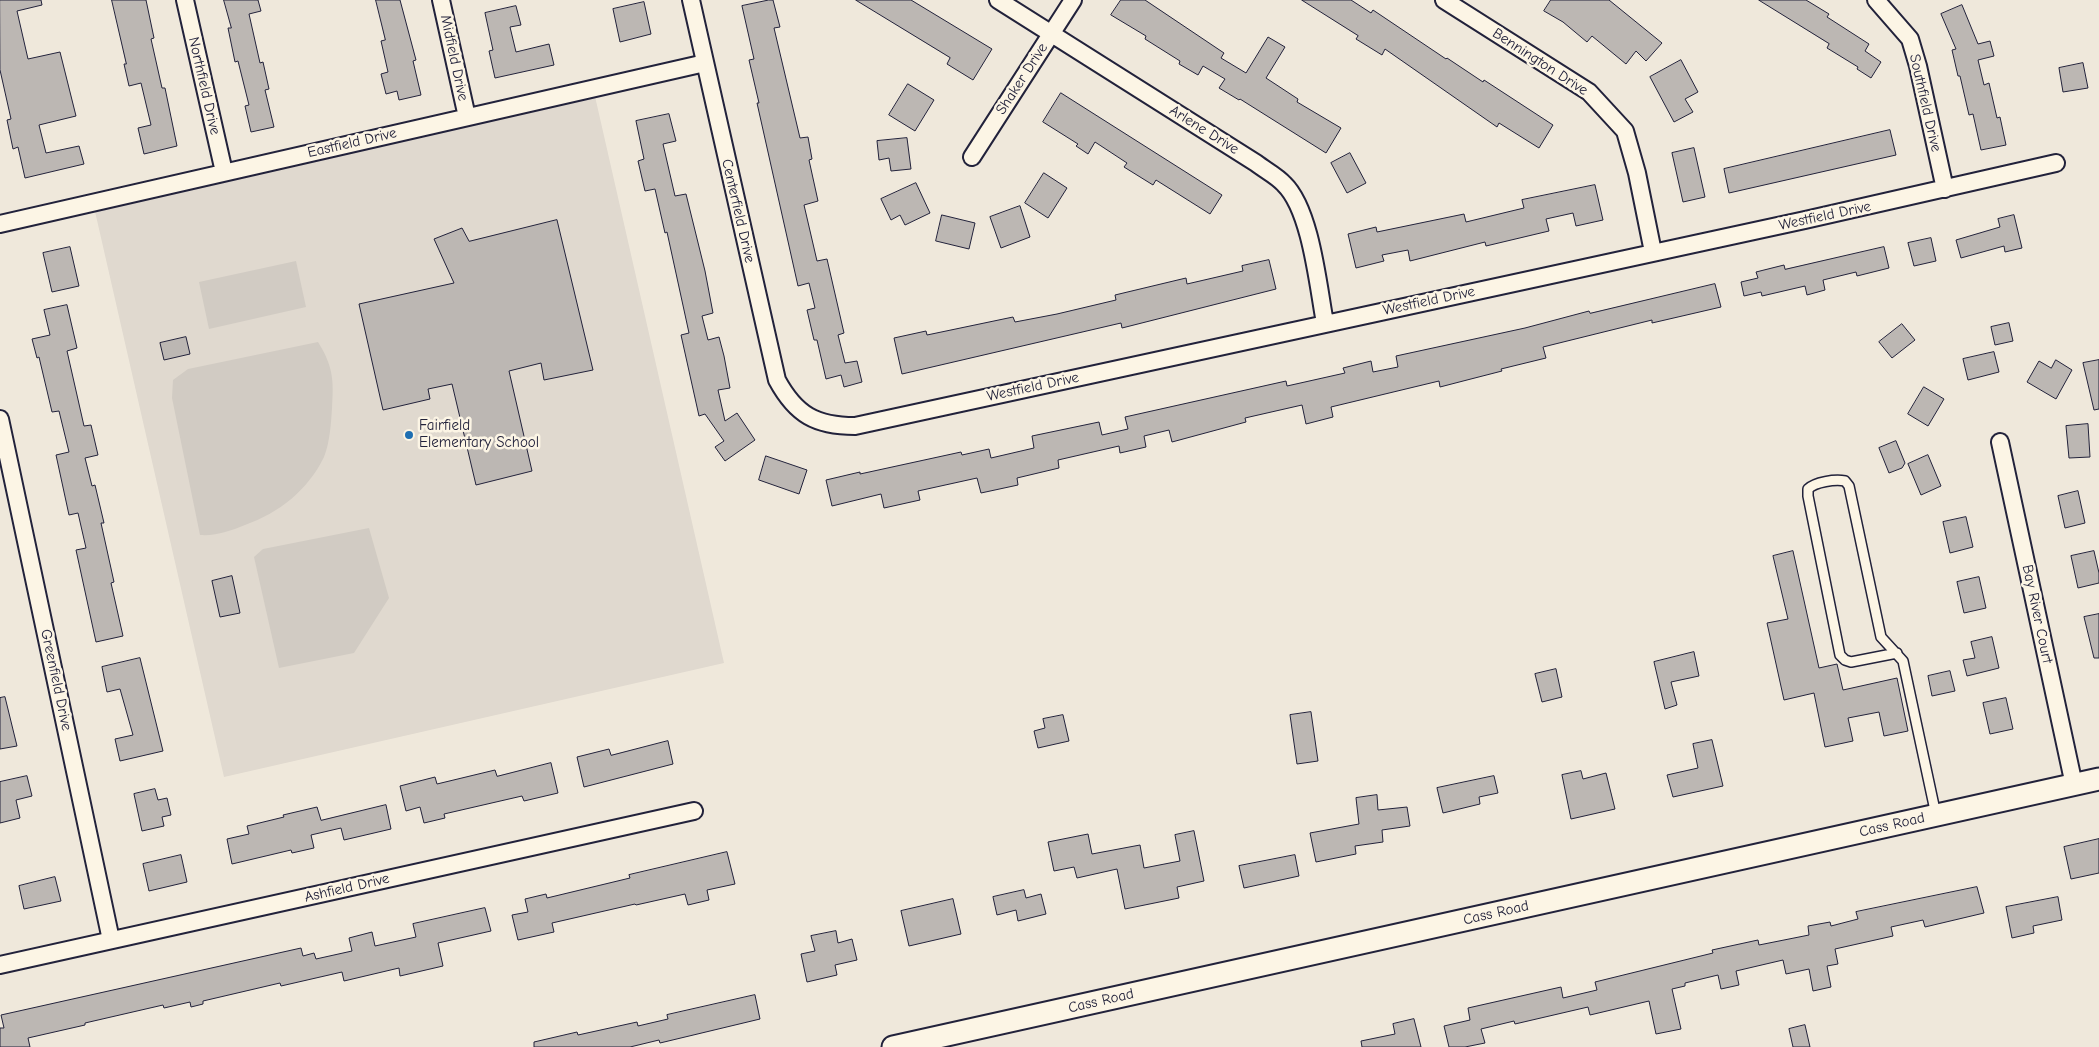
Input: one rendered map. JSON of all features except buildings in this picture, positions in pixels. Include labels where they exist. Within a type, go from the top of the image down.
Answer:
[{"type":"street","name":"Northfield Drive","points":[[185,0],[224,172]]},
{"type":"street","name":"Midfield Drive","points":[[442,0],[467,117]]},
{"type":"street","name":"Centerfield Drive","points":[[691,0],[777,380],[785,396],[802,413]]},
{"type":"street","name":"Arlene Drive","points":[[998,0],[1256,163],[1285,184],[1301,208],[1325,323]]},
{"type":"street","name":"Shaker Drive","points":[[972,157],[1073,0]]},
{"type":"street","name":"Bennington Drive","points":[[1444,0],[1590,92],[1625,131],[1637,173],[1653,252]]},
{"type":"street","name":"Southfield Drive","points":[[1876,0],[1910,38],[1945,189]]},
{"type":"street","name":"Eastfield Drive","points":[[0,224],[705,63]]},
{"type":"street","name":"Westfield Drive","points":[[802,413],[835,426],[856,426],[1945,189],[2056,163]]},
{"type":"street","name":"Greenfield Drive","points":[[0,419],[111,940]]},
{"type":"street","name":"Bay River Court","points":[[2000,442],[2074,785]]},
{"type":"street","name":"Cass Road","points":[[893,1047],[2099,779]]},
{"type":"street","name":"Ashfield Drive","points":[[0,965],[694,811]]},
{"type":"lane","points":[[1897,653],[1851,662],[1845,660],[1840,655],[1808,496],[1808,489],[1812,485],[1838,480],[1845,481],[1849,486],[1881,636],[1897,653],[1903,661],[1936,815]]},
{"type":"shaded area","name":"Fairfield Elementary School","points":[[594,92],[724,663],[224,777],[94,207]]},
{"type":"shaded area","points":[[296,261],[306,307],[209,329],[199,282]]},
{"type":"shaded area","points":[[318,342],[330,366],[333,389],[329,439],[324,457],[317,469],[301,490],[281,507],[269,514],[229,531],[212,535],[200,535],[172,398],[173,380],[188,369]]},
{"type":"shaded area","points":[[369,528],[389,598],[354,653],[279,668],[254,557],[263,549]]},
{"type":"place","name":"Fairfield Elementary School","points":[[409,435]]}]
